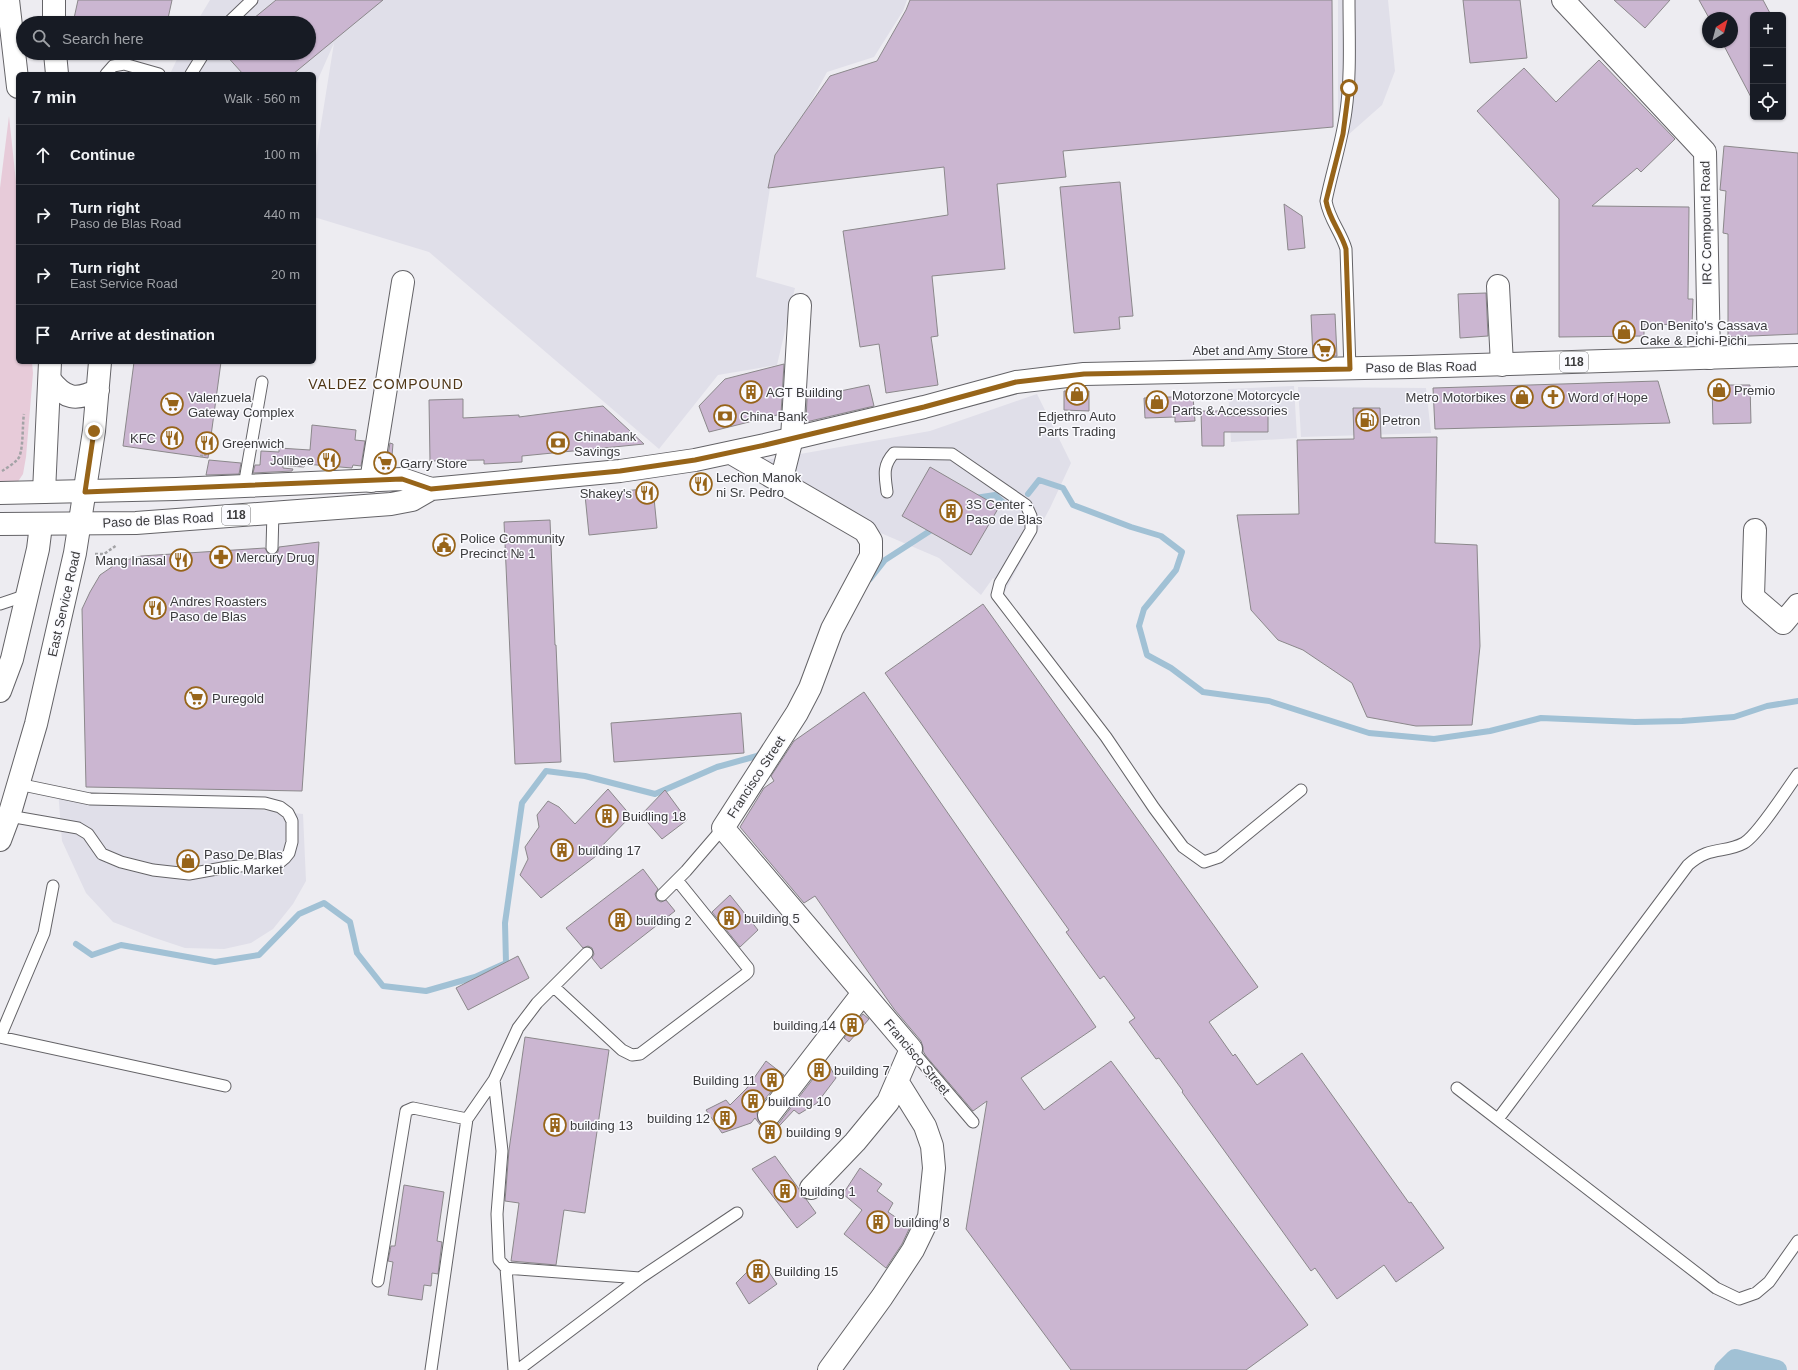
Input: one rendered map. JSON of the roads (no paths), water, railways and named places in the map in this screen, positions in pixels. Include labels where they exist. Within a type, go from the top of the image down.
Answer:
[{"type":"main road","points":[[8,0],[16,72]]},
{"type":"main road","points":[[54,0],[54,16]]},
{"type":"main road","name":"IRC Compound Road","points":[[1563,0],[1705,152],[1709,358]]},
{"type":"main road","points":[[56,60],[57,72]]},
{"type":"main road","points":[[371,481],[388,366],[403,282]]},
{"type":"main road","points":[[1498,286],[1502,365]]},
{"type":"main road","points":[[780,482],[792,438],[800,305]]},
{"type":"main road","name":"Paso de Blas Road","points":[[0,493],[85,492],[402,479],[431,489],[620,471],[666,465],[731,453],[924,407],[1016,382],[1084,374],[1502,365],[1798,355]]},
{"type":"main road","name":"East Service Road","points":[[0,840],[9,816],[36,724],[81,524],[94,431],[100,364]]},
{"type":"main road","points":[[50,371],[58,391],[71,397],[85,396],[98,390]]},
{"type":"main road","points":[[0,691],[12,659],[38,549],[44,492],[50,371]]},
{"type":"main road","name":"Francisco Street","points":[[731,453],[865,531],[871,541],[871,556],[832,629],[810,688],[797,713],[723,828],[910,1049]]},
{"type":"main road","name":"Paso de Blas Road","points":[[0,524],[41,525],[136,523],[391,504],[412,500],[431,489]]},
{"type":"main road","points":[[1755,530],[1753,597],[1783,623],[1798,605]]},
{"type":"main road","points":[[769,1115],[863,993]]},
{"type":"main road","points":[[811,1188],[855,1142],[888,1102],[910,1049]]},
{"type":"main road","points":[[830,1370],[882,1297],[913,1250],[929,1217],[934,1168],[932,1146],[925,1126],[897,1081]]},
{"type":"lane","points":[[235,16],[252,0]]},
{"type":"lane","points":[[1349,0],[1349,88],[1343,134],[1326,201],[1328,212],[1343,238],[1346,249],[1350,369]]},
{"type":"lane","points":[[192,72],[200,60]]},
{"type":"lane","points":[[108,72],[113,66],[124,64],[152,72]]},
{"type":"lane","points":[[244,486],[262,382]]},
{"type":"lane","points":[[887,492],[885,472],[888,460],[894,453],[952,454],[1026,505],[1031,516],[1031,530],[1000,583],[997,595],[1106,738],[1183,847],[1204,862],[1218,857],[1301,790]]},
{"type":"lane","points":[[272,548],[273,512]]},
{"type":"lane","points":[[0,604],[27,595]]},
{"type":"lane","points":[[1498,1119],[1688,865],[1697,856],[1708,851],[1744,843],[1754,834],[1798,774]]},
{"type":"lane","points":[[9,816],[78,828],[88,834],[102,854],[121,862],[153,870],[189,874],[228,867],[279,863],[289,853],[292,842],[292,821],[288,813],[280,807],[265,803],[90,799],[18,784]]},
{"type":"lane","points":[[662,895],[723,828]]},
{"type":"lane","points":[[554,987],[622,1050],[632,1055],[640,1054],[746,974],[748,972],[748,968],[677,880]]},
{"type":"lane","points":[[53,886],[44,933],[0,1037],[225,1086]]},
{"type":"lane","points":[[431,1370],[467,1119],[494,1080],[518,1028],[537,1003],[587,953]]},
{"type":"lane","name":"Francisco Street","points":[[910,1049],[973,1122]]},
{"type":"lane","points":[[494,1080],[502,1151],[498,1214],[498,1260],[506,1268],[514,1370]]},
{"type":"lane","points":[[1457,1088],[1716,1288],[1738,1299],[1756,1293],[1769,1282],[1798,1241]]},
{"type":"lane","points":[[378,1281],[406,1111],[413,1108],[467,1119]]},
{"type":"lane","points":[[518,1370],[640,1278],[738,1213]]},
{"type":"lane","points":[[506,1268],[640,1278]]},
{"type":"waterway","points":[[1028,494],[1039,480],[1063,488],[1073,505],[1131,527],[1161,536],[1182,552],[1176,570],[1144,609],[1139,626],[1147,655],[1171,668],[1203,692],[1269,701],[1369,733],[1434,739],[1490,731],[1541,718],[1635,722],[1682,721],[1734,717],[1767,706],[1798,701]]},
{"type":"waterway","points":[[975,498],[995,495],[1008,507]]},
{"type":"waterway","points":[[870,579],[885,560],[936,527]]},
{"type":"waterway","points":[[76,944],[92,955],[121,945],[215,962],[259,955],[299,914],[324,903],[350,922],[357,953],[383,986],[426,991],[475,977],[506,963],[505,923],[522,803],[546,771],[585,776],[655,794],[717,767],[757,756],[762,752]]},
{"type":"waterway","points":[[1724,1370],[1735,1359],[1777,1370]]},
{"type":"place","name":"Don Benito's Cassava Cake & Pichi-Pichi","points":[[1624,332]]},
{"type":"place","name":"Abet and Amy Store","points":[[1324,350]]},
{"type":"place","name":"Premio","points":[[1719,390]]},
{"type":"place","name":"AGT Building","points":[[751,392]]},
{"type":"place","name":"Edjethro Auto Parts Trading","points":[[1077,394]]},
{"type":"place","name":"Metro Motorbikes","points":[[1522,397]]},
{"type":"place","name":"Word of Hope","points":[[1553,397]]},
{"type":"place","name":"Motorzone Motorcycle Parts & Accessories","points":[[1157,402]]},
{"type":"place","name":"Valenzuela Gateway Complex","points":[[172,404]]},
{"type":"place","name":"China Bank","points":[[725,416]]},
{"type":"place","name":"Petron","points":[[1367,420]]},
{"type":"place","name":"KFC","points":[[172,438]]},
{"type":"place","name":"Greenwich","points":[[207,443]]},
{"type":"place","name":"Chinabank Savings","points":[[558,443]]},
{"type":"place","name":"Jollibee","points":[[329,460]]},
{"type":"place","name":"Garry Store","points":[[385,463]]},
{"type":"place","name":"Lechon Manok ni Sr. Pedro","points":[[701,484]]},
{"type":"place","name":"Shakey's","points":[[647,493]]},
{"type":"place","name":"3S Center - Paso de Blas","points":[[951,511]]},
{"type":"place","name":"Police Community Precinct № 1","points":[[444,545]]},
{"type":"place","name":"Mercury Drug","points":[[221,557]]},
{"type":"place","name":"Mang Inasal","points":[[181,560]]},
{"type":"place","name":"Andres Roasters Paso de Blas","points":[[155,608]]},
{"type":"place","name":"Puregold","points":[[196,698]]},
{"type":"place","name":"Buidling 18","points":[[607,816]]},
{"type":"place","name":"building 17","points":[[562,850]]},
{"type":"place","name":"Paso De Blas Public Market","points":[[188,861]]},
{"type":"place","name":"building 5","points":[[729,918]]},
{"type":"place","name":"building 2","points":[[620,920]]},
{"type":"place","name":"building 14","points":[[852,1025]]},
{"type":"place","name":"building 7","points":[[819,1070]]},
{"type":"place","name":"Building 11","points":[[772,1080]]},
{"type":"place","name":"building 10","points":[[753,1101]]},
{"type":"place","name":"building 12","points":[[725,1118]]},
{"type":"place","name":"building 13","points":[[555,1125]]},
{"type":"place","name":"building 9","points":[[770,1132]]},
{"type":"place","name":"building 1","points":[[785,1191]]},
{"type":"place","name":"building 8","points":[[878,1222]]},
{"type":"place","name":"Building 15","points":[[758,1271]]},
{"type":"district","name":"VALDEZ COMPOUND","points":[[386,384]]}]
